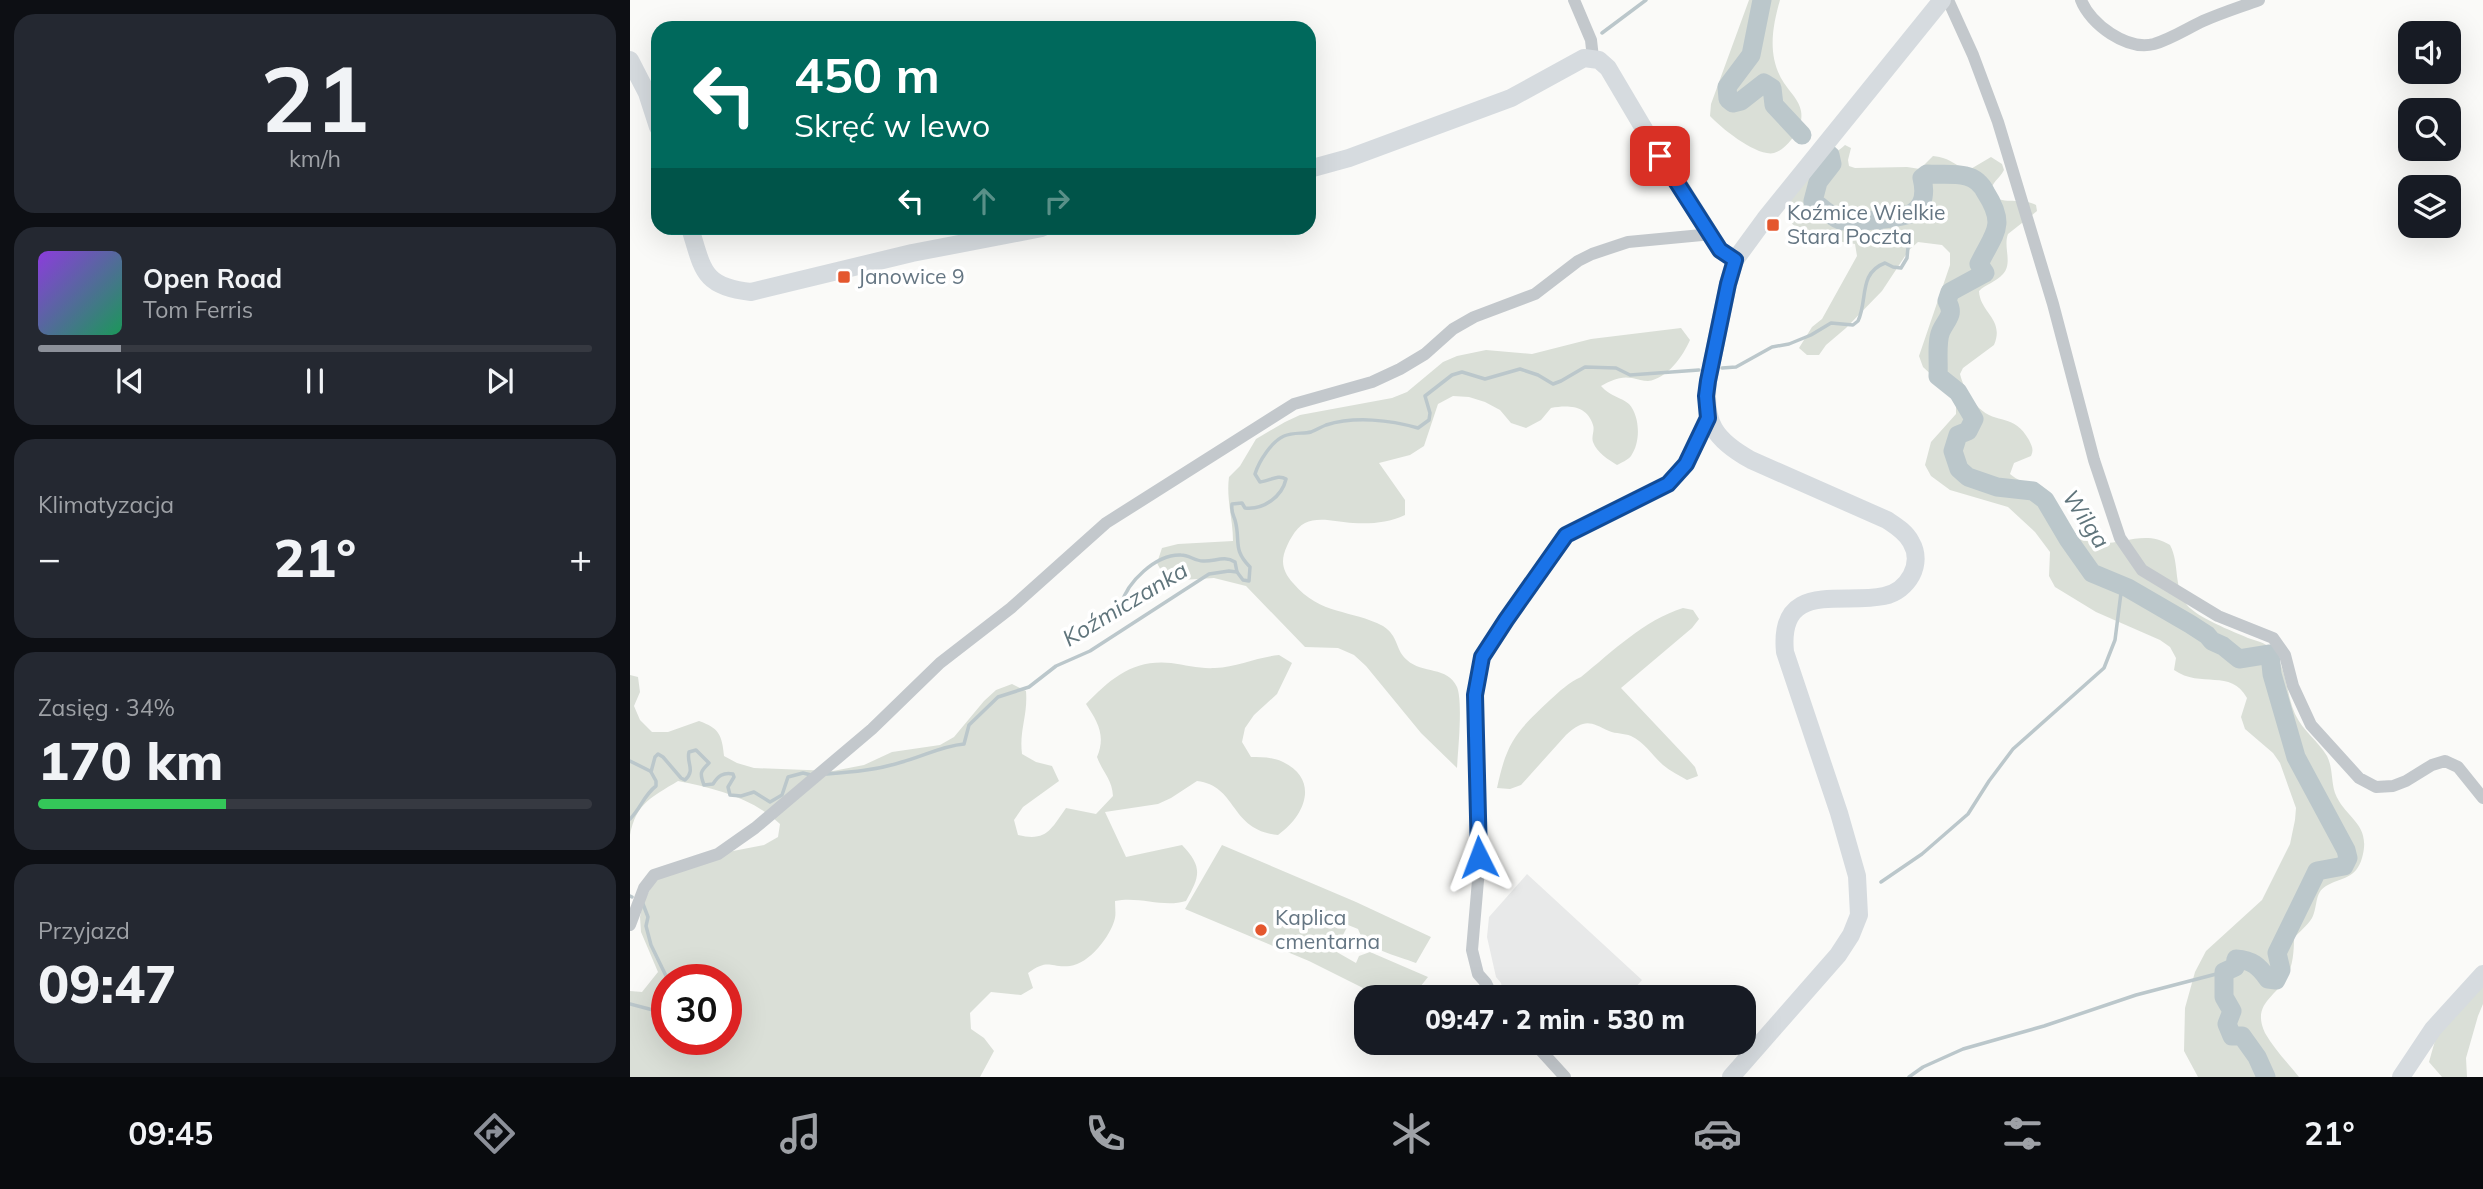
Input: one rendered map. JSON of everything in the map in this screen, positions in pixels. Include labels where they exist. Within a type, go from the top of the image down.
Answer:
[{"type":"street","points":[[1574,0],[1591,40],[1593,58]]},
{"type":"street","points":[[1731,1077],[1838,956],[1859,915],[1857,876],[1839,813],[1785,652],[1784,636],[1788,619],[1797,608],[1816,599],[1875,597],[1895,592],[1909,581],[1916,559],[1912,543],[1898,527],[1735,451],[1723,441],[1708,418],[1708,381],[1735,260],[1942,0]]},
{"type":"street","points":[[1948,0],[1973,55],[1998,122],[2053,304],[2094,460],[2120,538],[2142,570],[2218,616],[2273,638],[2285,655],[2293,685],[2311,725],[2358,778],[2376,787],[2393,786],[2445,761],[2458,766],[2483,798]]},
{"type":"street","points":[[2081,0],[2086,13],[2107,32],[2135,43],[2152,44],[2212,17],[2259,0]]},
{"type":"street","points":[[1316,167],[1349,158],[1511,98],[1571,64],[1584,58],[1593,58],[1603,62],[1608,68],[1708,232],[1720,250],[1735,260]]},
{"type":"street","points":[[630,61],[651,105]]},
{"type":"street","points":[[630,925],[644,888],[654,875],[718,853],[755,828],[872,729],[940,663],[1011,608],[1106,523],[1294,404],[1372,382],[1400,369],[1425,354],[1453,329],[1474,317],[1535,294],[1578,261],[1592,254],[1628,242],[1702,235],[1708,232]]},
{"type":"street","points":[[692,235],[704,269],[716,284],[751,292],[912,253],[1006,235]]},
{"type":"street","points":[[1487,985],[1478,974],[1472,950],[1479,857],[1475,695],[1482,657],[1566,535],[1668,484],[1686,464],[1708,418]]},
{"type":"street","points":[[2401,1077],[2433,1029],[2483,975]]},
{"type":"street","points":[[1545,1055],[1566,1077]]},
{"type":"shaded area","points":[[1749,0],[1780,0],[1773,32],[1773,53],[1779,73],[1801,111],[1801,123],[1796,134],[1774,153],[1758,151],[1749,146],[1710,116],[1711,104]]},
{"type":"shaded area","points":[[1845,145],[1851,148],[1849,166],[1855,168],[1920,169],[1933,156],[1945,158],[1969,170],[1991,157],[2002,164],[2004,170],[1993,185],[1992,196],[2036,205],[2037,211],[2008,234],[2006,270],[1979,291],[1980,299],[1996,329],[1994,345],[1963,368],[1960,374],[1967,392],[1979,408],[1992,416],[2011,422],[2029,440],[2031,456],[2014,463],[2010,474],[2046,494],[2057,508],[2064,525],[2084,540],[2108,543],[2149,538],[2170,545],[2180,591],[2187,605],[2207,619],[2271,649],[2283,672],[2295,714],[2327,756],[2335,793],[2360,829],[2364,846],[2356,870],[2320,892],[2312,918],[2294,938],[2289,972],[2263,1007],[2261,1014],[2265,1033],[2299,1077],[2198,1077],[2184,1051],[2185,1008],[2195,972],[2206,951],[2262,900],[2290,844],[2295,820],[2296,808],[2280,763],[2273,753],[2245,729],[2241,717],[2247,698],[2233,684],[2195,678],[2174,670],[2176,658],[2170,647],[2160,640],[2096,612],[2055,587],[2049,576],[2050,552],[2035,532],[2008,507],[1950,490],[1931,476],[1925,465],[1931,442],[1956,414],[1956,401],[1923,367],[1919,356],[1950,265],[1950,253],[1942,245],[1918,242],[1909,250],[1882,291],[1819,355],[1807,355],[1799,348],[1812,327],[1822,319],[1857,256],[1855,244],[1817,237],[1797,228],[1789,218],[1788,207],[1802,183]]},
{"type":"shaded area","points":[[1681,328],[1690,340],[1679,359],[1662,376],[1648,381],[1620,378],[1601,386],[1629,404],[1638,429],[1631,456],[1617,465],[1597,450],[1590,418],[1582,410],[1551,408],[1541,420],[1526,428],[1511,423],[1500,410],[1485,402],[1453,396],[1438,404],[1424,446],[1410,455],[1379,463],[1405,500],[1405,515],[1373,523],[1310,521],[1298,529],[1289,541],[1283,558],[1284,569],[1290,580],[1304,594],[1325,607],[1383,626],[1392,634],[1407,660],[1453,680],[1460,703],[1457,768],[1421,733],[1354,655],[1338,648],[1305,647],[1246,586],[1214,578],[1165,578],[1157,563],[1162,548],[1178,544],[1233,541],[1229,477],[1240,466],[1256,439],[1300,415],[1392,398],[1407,392],[1443,362],[1457,356],[1486,350],[1532,354],[1591,339]]},
{"type":"shaded area","points":[[1683,608],[1693,610],[1699,619],[1692,628],[1621,688],[1695,767],[1698,776],[1687,780],[1663,765],[1636,739],[1588,723],[1578,726],[1566,735],[1521,785],[1510,789],[1497,788],[1509,748],[1538,711],[1564,687],[1581,677],[1642,629]]},
{"type":"shaded area","points":[[1279,655],[1292,663],[1277,694],[1254,715],[1245,728],[1242,742],[1251,757],[1279,760],[1302,778],[1304,798],[1295,818],[1278,835],[1262,831],[1250,825],[1220,791],[1197,781],[1158,804],[1105,812],[1126,857],[1182,845],[1196,866],[1196,878],[1191,892],[1186,901],[1177,903],[1115,901],[1113,925],[1092,955],[1070,966],[1045,965],[1035,968],[1028,973],[1033,988],[1021,995],[991,992],[970,1013],[971,1029],[984,1038],[994,1051],[980,1077],[630,1077],[630,991],[642,992],[651,981],[651,1055],[742,1055],[742,964],[655,964],[641,932],[640,917],[643,903],[657,876],[702,857],[764,845],[778,837],[780,824],[758,807],[745,801],[719,791],[678,781],[646,802],[636,815],[630,835],[630,675],[638,677],[640,692],[634,706],[640,720],[652,732],[668,732],[699,721],[711,726],[718,733],[724,756],[737,763],[754,768],[833,771],[864,765],[892,752],[940,745],[954,737],[996,690],[1012,684],[1026,691],[1022,754],[1036,762],[1052,766],[1059,781],[1023,807],[1014,820],[1018,835],[1036,837],[1047,832],[1066,808],[1096,814],[1113,796],[1109,780],[1097,757],[1101,742],[1099,729],[1086,704],[1104,686],[1123,673],[1145,664],[1171,663],[1215,668]]},
{"type":"shaded area","points":[[1222,845],[1431,937],[1416,963],[1374,947],[1361,936],[1358,929],[1348,925],[1335,951],[1356,963],[1359,956],[1370,952],[1428,977],[1422,985],[1357,985],[1309,961],[1185,909]]},
{"type":"shaded area","points":[[1527,874],[1642,980],[1638,985],[1501,985],[1496,977],[1487,937],[1489,917]]},
{"type":"shaded area","points":[[2483,982],[2483,1004],[2466,1058],[2467,1077],[2442,1077],[2429,1062],[2438,1030]]},
{"type":"waterway","points":[[1602,33],[1646,0]]},
{"type":"waterway","name":"Wilga","points":[[1762,0],[1751,55],[1727,87],[1728,99],[1733,103],[1741,101],[1764,83],[1772,88],[1774,105],[1802,135]]},
{"type":"waterway","name":"Wilga","points":[[1830,155],[1832,164],[1818,182],[1813,201],[1840,220],[1876,220],[1912,213],[1922,202],[1922,178],[1927,174],[1972,178],[1982,187],[1992,204],[1996,214],[1996,229],[1979,264],[1985,273],[1950,292],[1947,301],[1950,313],[1939,341],[1938,376],[1958,392],[1974,419],[1968,431],[1958,435],[1953,451],[1959,469],[1968,477],[1997,487],[2033,491],[2045,500],[2092,573],[2128,588],[2190,624],[2239,659],[2270,654],[2272,674],[2296,757],[2348,858],[2344,866],[2317,871],[2277,953],[2281,970],[2276,980],[2268,979],[2255,964],[2236,959],[2235,967],[2224,972],[2224,997],[2232,1011],[2227,1024],[2232,1036],[2242,1036],[2257,1057],[2266,1077]]},
{"type":"waterway","name":"Koźmiczanka","points":[[1722,368],[1736,367],[1772,347],[1789,344],[1831,323],[1853,325],[1858,321],[1871,273],[1885,263],[1901,268],[1907,258],[1908,247],[1883,233],[1876,221]]},
{"type":"waterway","name":"Koźmiczanka","points":[[1121,605],[1129,587],[1144,571],[1171,556],[1184,555],[1203,561],[1231,560],[1235,562],[1237,572],[1243,580],[1249,581],[1250,567],[1239,550],[1232,504],[1242,503],[1245,508],[1252,508],[1276,497],[1286,479],[1277,477],[1260,482],[1255,474],[1266,452],[1284,436],[1311,432],[1337,422],[1360,420],[1384,421],[1418,428],[1429,420],[1430,413],[1425,396],[1452,375],[1462,372],[1485,379],[1520,369],[1553,384],[1585,367],[1616,368],[1630,375],[1699,370]]},
{"type":"waterway","name":"Koźmiczanka","points":[[827,774],[883,767],[964,744],[969,725],[998,697],[1029,687],[1056,666],[1090,651],[1209,574],[1237,572]]},
{"type":"waterway","points":[[1881,882],[1922,854],[1968,814],[2013,749],[2104,668],[2115,640],[2122,585]]},
{"type":"waterway","name":"Koźmiczanka","points":[[630,819],[656,786],[651,772],[658,754],[685,780],[690,773],[689,752],[696,750],[709,763],[702,772],[704,785],[713,784],[724,774],[733,774],[728,787],[730,795],[741,796],[754,792],[770,802],[782,795],[788,777],[803,773],[811,775]]},
{"type":"waterway","points":[[630,761],[650,771]]},
{"type":"waterway","name":"Koźmiczanka","points":[[643,904],[648,917],[646,926],[651,945],[660,964]]},
{"type":"waterway","points":[[1909,1077],[1923,1067],[1963,1049],[2044,1026],[2136,995],[2224,972]]},
{"type":"waterway","name":"Koźmiczanka","points":[[630,1004],[651,1009]]},
{"type":"place","name":"Koźmice Wielkie Stara Poczta","points":[[1773,225]]},
{"type":"place","name":"Janowice 9","points":[[844,277]]},
{"type":"place","name":"Kaplica cmentarna","points":[[1261,930]]},
{"type":"route","points":[[1479,857],[1475,695],[1482,657],[1566,535],[1668,484],[1686,464],[1708,418],[1708,381],[1735,260],[1720,250],[1660,156]]}]
